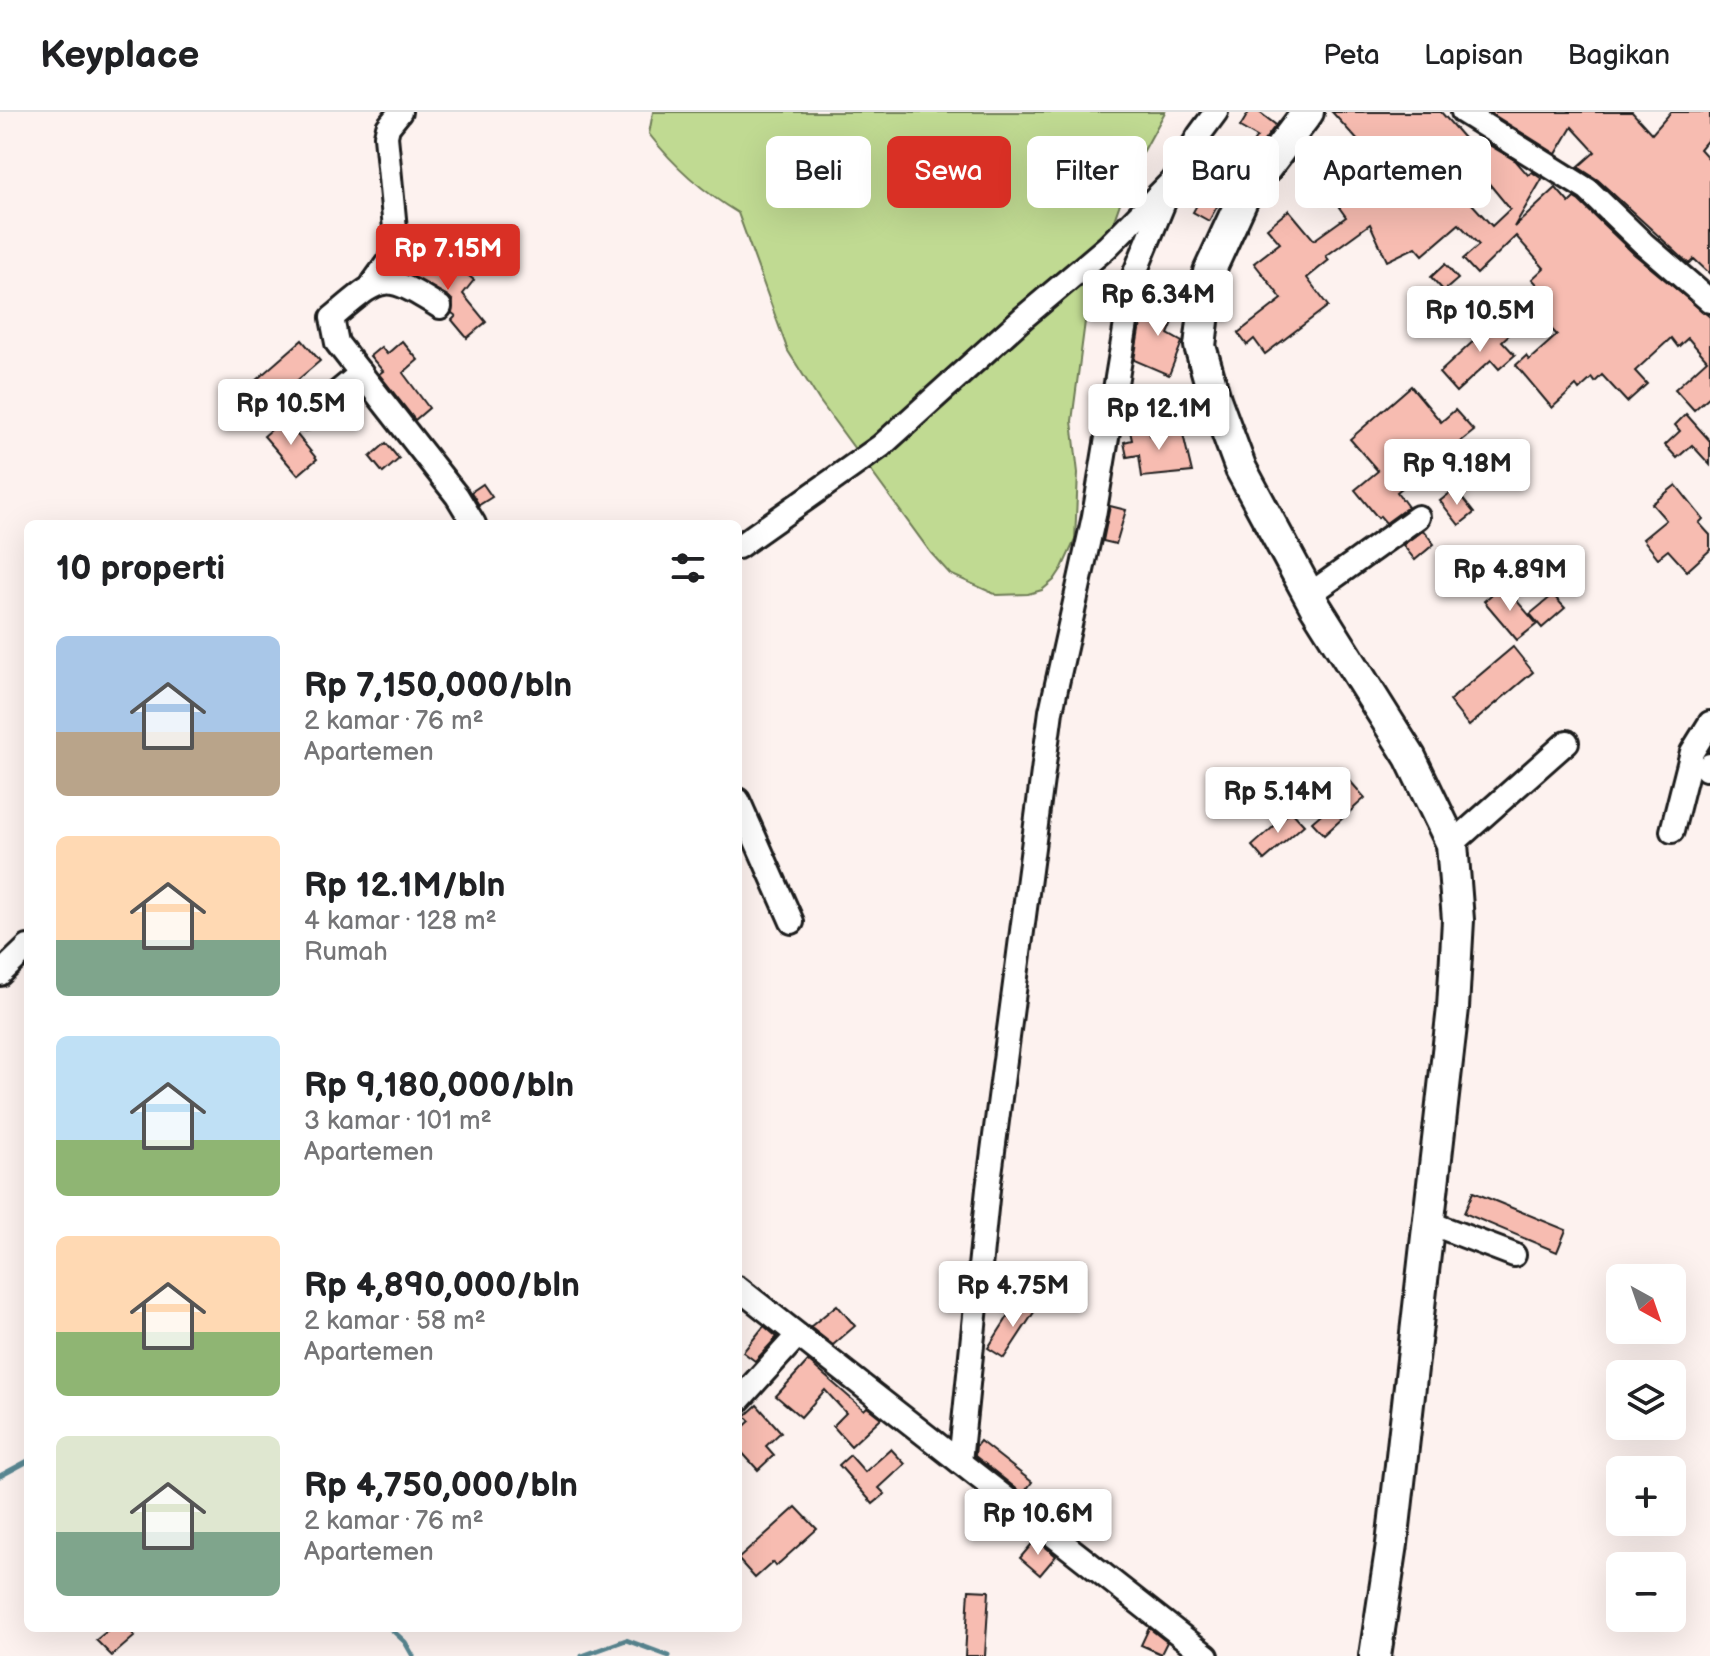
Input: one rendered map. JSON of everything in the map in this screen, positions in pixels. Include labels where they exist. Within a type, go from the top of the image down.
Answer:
[{"type":"highway","points":[[1308,112],[1243,198],[1214,260],[1209,272],[1200,346],[1215,399],[1241,469],[1309,595],[1410,757],[1452,844],[1458,920],[1453,1008],[1394,1528],[1375,1656]]},
{"type":"street","points":[[400,112],[388,127],[386,136],[396,239],[391,258],[373,283],[332,318],[337,343],[457,496],[472,520]]},
{"type":"street","points":[[1198,136],[1216,112]]},
{"type":"street","points":[[1463,112],[1588,190],[1710,301]]},
{"type":"street","points":[[742,544],[881,446],[1107,247],[1163,190]]},
{"type":"street","points":[[960,1462],[988,1189],[1051,711],[1094,516],[1134,275],[1163,204]]},
{"type":"street","points":[[373,283],[393,281],[440,307]]},
{"type":"street","points":[[306,418],[361,373]]},
{"type":"street","points":[[1309,595],[1418,517]]},
{"type":"street","points":[[1672,831],[1692,752],[1710,723]]},
{"type":"street","points":[[1452,844],[1567,742]]},
{"type":"street","points":[[742,809],[792,922]]},
{"type":"street","points":[[0,974],[24,951]]},
{"type":"street","points":[[1430,1223],[1514,1255]]},
{"type":"street","points":[[742,1291],[1207,1656]]},
{"type":"street","points":[[742,1397],[797,1336]]},
{"type":"green space","points":[[653,112],[1165,112],[1147,145],[1147,136],[1027,136],[1027,208],[1118,208],[1089,291],[1072,421],[1078,473],[1075,540],[1054,580],[1042,590],[1028,594],[997,595],[950,574],[931,553],[819,400],[788,351],[738,213],[679,168],[649,134]]},
{"type":"building","points":[[1249,112],[1259,112],[1276,125],[1268,136],[1255,136],[1240,127]]},
{"type":"building","points":[[1332,112],[1441,112],[1462,136],[1354,136]]},
{"type":"building","points":[[1489,112],[1632,112],[1652,134],[1671,112],[1710,112],[1710,137],[1700,149],[1710,160],[1710,274],[1694,259],[1689,264],[1598,180],[1578,167],[1595,152],[1572,127],[1556,154]]},
{"type":"building","points":[[1491,146],[1516,161],[1528,175],[1532,172],[1542,179],[1514,227],[1556,188],[1569,203],[1574,198],[1579,201],[1634,254],[1710,317],[1710,396],[1694,410],[1675,389],[1707,360],[1688,338],[1678,347],[1671,338],[1635,371],[1647,384],[1627,402],[1602,375],[1595,382],[1592,378],[1579,390],[1576,386],[1552,408],[1516,365],[1526,356],[1529,360],[1557,335],[1534,311],[1549,297],[1532,279],[1544,268],[1516,236],[1477,274],[1463,259],[1479,245],[1459,224],[1423,255],[1416,247],[1387,261],[1370,224],[1326,256],[1329,260],[1307,278],[1328,306],[1265,354],[1254,339],[1247,345],[1238,333],[1282,299],[1254,263],[1280,243],[1267,228],[1289,210],[1314,240],[1346,217],[1340,208],[1476,208],[1492,226],[1510,209],[1491,186]]},
{"type":"building","points":[[1195,208],[1216,208],[1209,221],[1193,212]]},
{"type":"building","points":[[416,252],[445,281],[456,266],[474,280],[463,294],[486,322],[467,338],[452,320],[456,316],[452,313],[453,301],[448,296],[399,270]]},
{"type":"building","points":[[1445,264],[1458,279],[1444,291],[1431,277]]},
{"type":"building","points":[[1156,297],[1179,308],[1168,334],[1182,342],[1169,375],[1134,360],[1139,330]]},
{"type":"building","points":[[1493,313],[1511,333],[1502,341],[1515,355],[1499,369],[1491,360],[1456,392],[1439,373],[1478,337],[1473,332]]},
{"type":"building","points":[[302,340],[320,361],[267,406],[261,399],[243,415],[231,402]]},
{"type":"building","points":[[402,341],[418,360],[403,373],[429,408],[415,420],[379,374],[383,371],[370,356],[381,347],[387,354]]},
{"type":"building","points":[[1130,385],[1140,389],[1134,407],[1127,404]]},
{"type":"building","points":[[1411,386],[1441,422],[1455,410],[1474,431],[1397,492],[1408,507],[1386,523],[1380,516],[1378,518],[1355,490],[1378,471],[1350,439]]},
{"type":"building","points":[[1686,414],[1710,441],[1710,465],[1692,445],[1677,458],[1665,445],[1680,431],[1675,425]]},
{"type":"building","points":[[284,419],[317,459],[298,475],[264,436]]},
{"type":"building","points":[[1149,428],[1150,435],[1182,430],[1192,472],[1142,477],[1139,455],[1127,457],[1124,442],[1132,440],[1130,431]]},
{"type":"building","points":[[386,443],[399,459],[383,473],[370,457]]},
{"type":"building","points":[[483,484],[492,497],[479,505],[471,492]]},
{"type":"building","points":[[1676,485],[1703,519],[1699,523],[1710,535],[1710,550],[1687,571],[1668,550],[1658,558],[1643,539],[1666,520],[1652,504]]},
{"type":"building","points":[[1455,489],[1474,513],[1459,525],[1440,501]]},
{"type":"building","points":[[1110,506],[1126,510],[1116,544],[1103,541]]},
{"type":"building","points":[[1423,530],[1434,544],[1415,560],[1403,545]]},
{"type":"building","points":[[1503,585],[1537,624],[1517,640],[1484,601]]},
{"type":"building","points":[[1553,595],[1565,608],[1542,628],[1530,614]]},
{"type":"building","points":[[1513,647],[1533,672],[1469,726],[1449,701]]},
{"type":"building","points":[[1343,773],[1365,798],[1324,835],[1312,822],[1343,795],[1332,782]]},
{"type":"building","points":[[1291,811],[1304,825],[1264,860],[1252,846]]},
{"type":"building","points":[[1473,1192],[1566,1230],[1557,1252],[1464,1213]]},
{"type":"building","points":[[1036,1295],[1042,1300],[1004,1358],[988,1348],[1009,1315],[1014,1319]]},
{"type":"building","points":[[837,1305],[855,1326],[833,1345],[810,1327]]},
{"type":"building","points":[[764,1326],[777,1337],[755,1361],[743,1352]]},
{"type":"building","points":[[808,1361],[864,1410],[867,1407],[881,1418],[851,1446],[833,1426],[846,1413],[825,1390],[801,1417],[776,1396]]},
{"type":"building","points":[[757,1405],[781,1432],[766,1446],[774,1455],[758,1470],[742,1452],[742,1428],[750,1421],[745,1416]]},
{"type":"building","points":[[980,1441],[1032,1482],[1023,1494],[975,1456]]},
{"type":"building","points":[[891,1449],[905,1464],[879,1488],[885,1494],[873,1504],[839,1465],[850,1455],[865,1472]]},
{"type":"building","points":[[796,1507],[817,1529],[776,1566],[773,1562],[755,1578],[742,1563],[742,1555]]},
{"type":"building","points":[[1036,1539],[1056,1556],[1040,1575],[1020,1558]]},
{"type":"building","points":[[969,1590],[989,1591],[985,1656],[965,1656]]},
{"type":"building","points":[[1149,1628],[1167,1642],[1161,1654],[1141,1645]]},
{"type":"building","points":[[106,1632],[131,1632],[135,1636],[112,1656],[96,1640]]},
{"type":"waterway","points":[[0,1476],[24,1463]]},
{"type":"waterway","points":[[394,1632],[413,1656]]},
{"type":"waterway","points":[[582,1656],[626,1640],[669,1656]]}]
